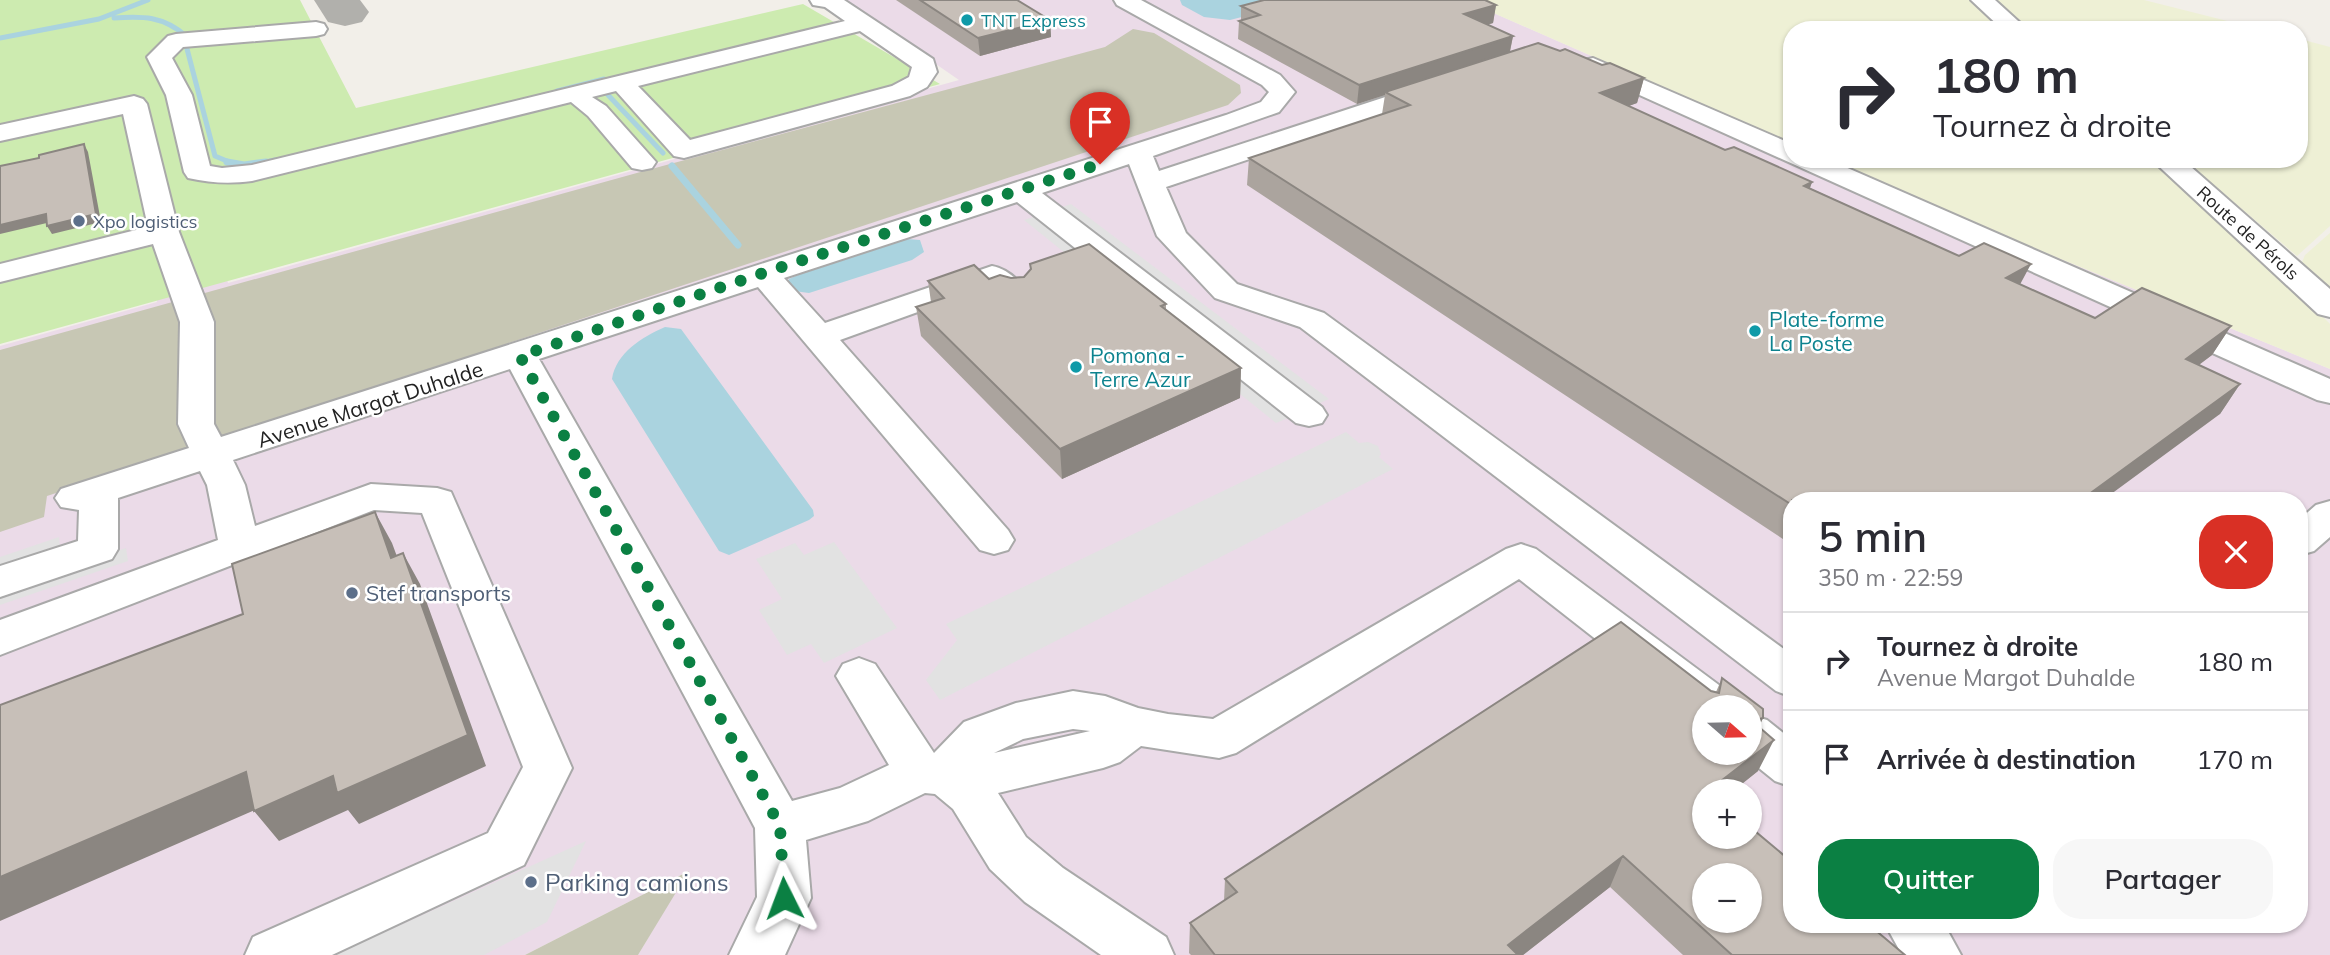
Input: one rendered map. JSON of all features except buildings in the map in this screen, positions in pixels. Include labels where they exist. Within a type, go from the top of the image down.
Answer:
[{"type":"street","points":[[628,90],[684,150],[901,91],[918,82],[925,72],[924,64],[831,1],[821,0]]},
{"type":"street","name":"Avenue Margot Duhalde","points":[[0,582],[98,549],[87,494],[520,356],[804,259],[1081,171],[1144,168],[1180,139],[1270,107],[1282,92],[1272,80],[1125,0]]},
{"type":"street","points":[[1982,0],[2006,21]]},
{"type":"street","points":[[316,29],[176,41],[159,57],[179,95],[198,172],[222,176],[252,173],[863,23]]},
{"type":"street","points":[[1152,42],[1184,32]]},
{"type":"street","points":[[1569,58],[1581,60],[1783,150]]},
{"type":"street","points":[[1452,83],[1144,168],[1172,236],[1227,291],[1312,320],[1783,672]]},
{"type":"street","points":[[583,102],[597,111],[642,162]]},
{"type":"street","points":[[0,133],[134,104],[164,232],[197,323],[196,424],[226,485],[240,548]]},
{"type":"street","points":[[1051,150],[1081,171]]},
{"type":"street","points":[[1823,168],[2330,392]]},
{"type":"street","name":"Route de Pérols","points":[[2176,168],[2269,248],[2330,307]]},
{"type":"street","points":[[1021,191],[1309,415]]},
{"type":"street","points":[[0,273],[164,232]]},
{"type":"street","points":[[780,236],[804,259]]},
{"type":"street","points":[[763,273],[993,540]]},
{"type":"street","points":[[818,337],[992,275],[1015,296]]},
{"type":"street","points":[[520,356],[780,826],[784,898],[757,955]]},
{"type":"street","points":[[0,638],[372,497],[437,501],[548,768],[506,849],[273,955]]},
{"type":"street","points":[[2308,534],[2330,515]]},
{"type":"street","points":[[780,826],[850,806],[932,773],[988,775],[1102,748],[1135,726],[1219,739],[1521,559],[1698,695]]},
{"type":"street","points":[[859,676],[932,773],[971,794],[1017,861],[1044,885],[1146,955]]},
{"type":"street","points":[[1762,744],[1783,761]]},
{"type":"street","points":[[1918,933],[1933,955]]},
{"type":"shaded area","points":[[843,0],[1464,0],[1783,140],[1783,168],[1849,168],[2046,253],[2330,369],[2330,955],[638,955],[687,872],[525,955],[0,955],[0,346],[157,302],[153,281],[173,84],[228,283],[959,80]]},
{"type":"shaded area","points":[[1464,0],[1969,0],[1993,21],[1783,21],[1783,140]]},
{"type":"shaded area","points":[[1993,0],[2144,0],[2227,21],[2018,21]]},
{"type":"shaded area","points":[[1133,29],[1154,33],[1240,85],[1241,93],[1228,105],[47,496],[44,517],[0,532],[0,350],[644,171],[1105,47]]},
{"type":"shaded area","points":[[2308,41],[2330,47],[2330,226],[2297,256],[2194,168],[2308,168]]},
{"type":"shaded area","points":[[1849,168],[2162,168],[2266,259],[2330,324],[2330,369],[2046,253]]},
{"type":"shaded area","points":[[1071,204],[1329,399],[1313,406],[1327,418],[1308,427],[1293,416],[1276,423],[1024,220]]},
{"type":"shaded area","points":[[2330,233],[2330,288],[2302,262],[2305,255]]},
{"type":"shaded area","points":[[1346,432],[1359,443],[1368,442],[1378,446],[1381,454],[1379,457],[1393,469],[940,700],[926,680],[957,640],[946,624]]},
{"type":"shaded area","points":[[59,537],[62,569],[126,548],[128,561],[0,605],[0,557]]},
{"type":"shaded area","points":[[834,542],[897,628],[824,663],[811,644],[787,655],[759,610],[782,599],[756,559],[795,543],[804,555]]},
{"type":"shaded area","name":"Parking camions","points":[[586,841],[547,922],[484,955],[334,955]]},
{"type":"shaded area","points":[[689,871],[638,955],[525,955]]},
{"type":"green space","points":[[0,0],[300,0],[356,108],[803,4],[940,84],[0,344]]},
{"type":"water","points":[[1180,0],[1308,0],[1230,20],[1204,17],[1182,5]]},
{"type":"water","points":[[907,239],[920,240],[924,252],[912,260],[809,293],[794,291],[787,284],[789,279],[798,275]]},
{"type":"water","points":[[665,327],[681,329],[813,510],[814,516],[809,520],[729,555],[719,551],[612,379],[619,361],[631,347]]},
{"type":"waterway","points":[[0,38],[99,19],[148,0]]},
{"type":"waterway","points":[[114,18],[134,17],[161,21],[186,36]]},
{"type":"waterway","points":[[186,45],[215,156],[231,163]]},
{"type":"waterway","points":[[557,91],[604,79]]},
{"type":"waterway","points":[[608,95],[663,153]]},
{"type":"waterway","points":[[265,162],[275,160]]},
{"type":"waterway","points":[[231,163],[244,165],[265,162]]},
{"type":"waterway","points":[[256,164],[265,162]]},
{"type":"waterway","points":[[672,166],[738,245]]},
{"type":"taxiway","points":[[337,0],[345,12]]},
{"type":"place","name":"TNT Express","points":[[967,20]]},
{"type":"place","name":"Xpo logistics","points":[[79,221]]},
{"type":"place","name":"Plate-forme La Poste","points":[[1755,331]]},
{"type":"place","name":"Pomona - Terre Azur","points":[[1076,367]]},
{"type":"place","name":"Stef transports","points":[[352,593]]},
{"type":"place","name":"Parking camions","points":[[531,882]]},
{"type":"route","points":[[784,898],[780,826],[520,356],[763,273],[1100,164]]}]
